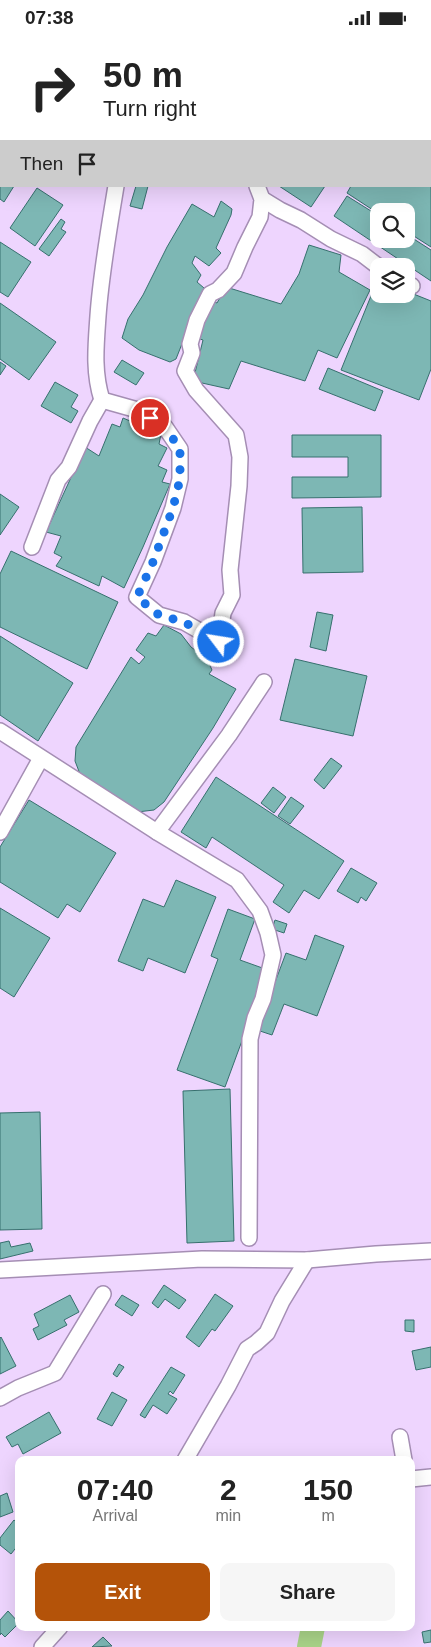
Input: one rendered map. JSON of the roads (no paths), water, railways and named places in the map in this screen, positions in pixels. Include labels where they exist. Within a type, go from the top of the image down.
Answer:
[{"type":"street","points":[[32,547],[58,481],[68,467],[83,434],[102,400],[97,384],[95,354],[100,293],[116,187]]},
{"type":"street","points":[[102,400],[134,409],[165,427],[180,449],[180,479],[173,508],[153,562],[137,597],[159,615],[184,622],[219,642],[223,613],[232,595],[230,570],[239,486],[240,457],[236,435],[196,390],[185,371],[192,353],[190,344],[197,320],[210,294],[218,290],[234,273],[260,217],[260,193]]},
{"type":"street","points":[[260,193],[280,210],[370,260]]},
{"type":"street","points":[[157,832],[229,735],[264,682]]},
{"type":"street","points":[[0,731],[157,832],[237,880],[260,911],[273,955],[264,999],[255,1017],[250,1039],[249,1238]]},
{"type":"street","points":[[0,832],[41,758]]},
{"type":"street","points":[[0,1270],[202,1259],[307,1260],[431,1251]]},
{"type":"street","points":[[187,1456],[247,1349],[267,1333],[282,1301],[307,1260]]},
{"type":"street","points":[[0,1398],[18,1388],[55,1373],[103,1294]]},
{"type":"street","points":[[400,1437],[403,1456]]},
{"type":"street","points":[[415,1479],[431,1477]]},
{"type":"street","points":[[42,1647],[56,1631]]},
{"type":"waterway","points":[[309,1647],[312,1631]]}]
